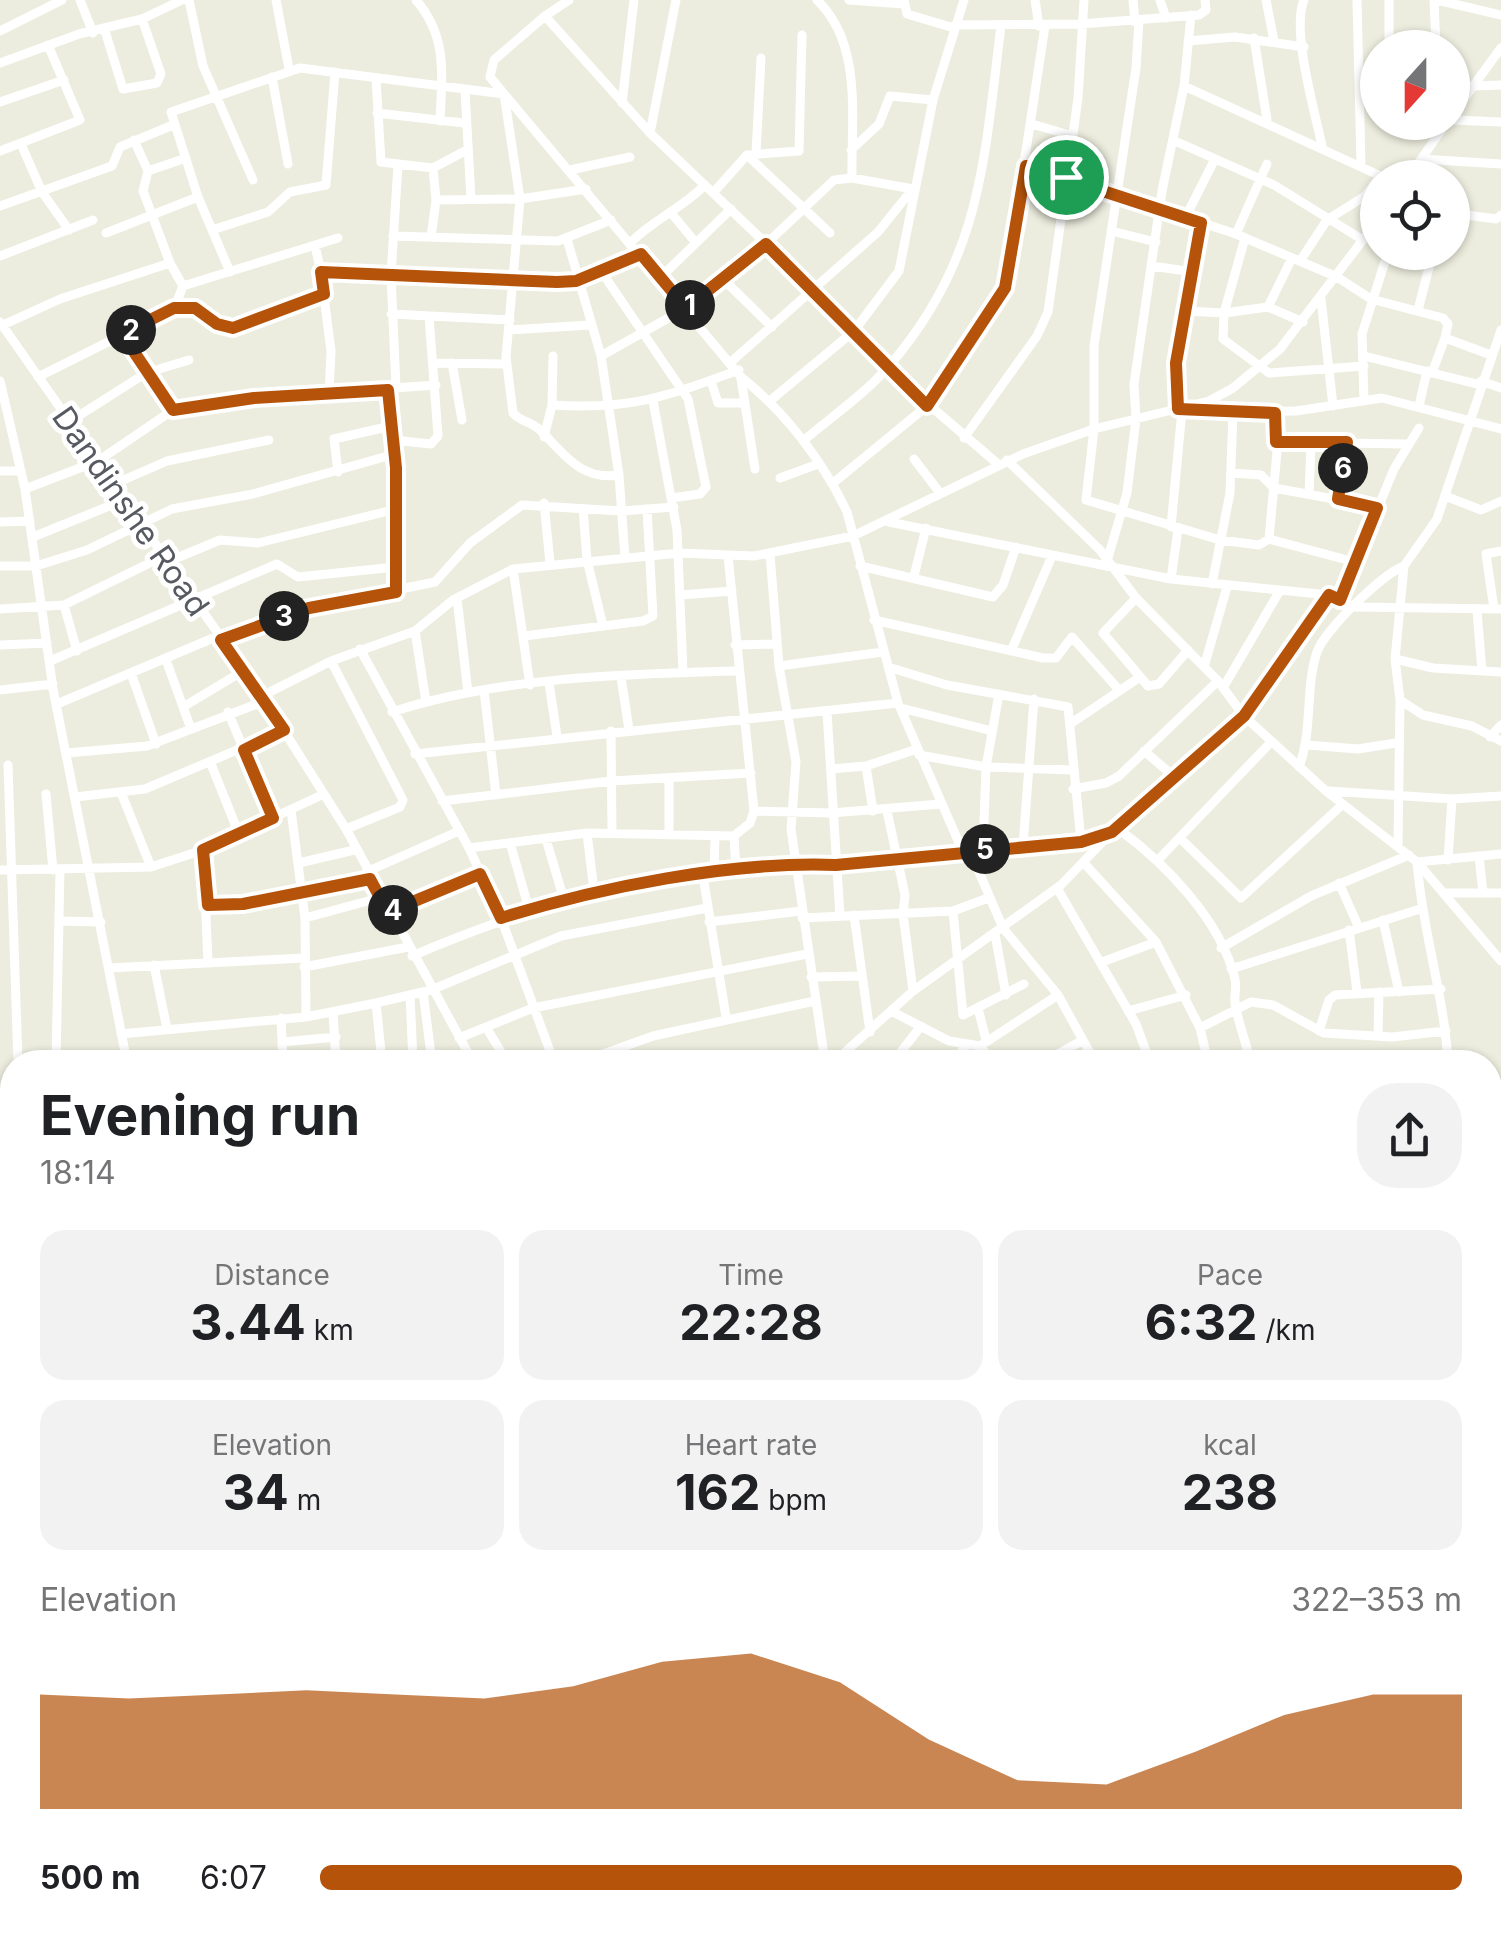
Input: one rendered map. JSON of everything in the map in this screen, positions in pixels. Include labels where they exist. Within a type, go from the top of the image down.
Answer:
[{"type":"street","points":[[0,32],[62,0]]},
{"type":"street","points":[[80,0],[99,32],[123,90],[156,83],[161,74],[142,19]]},
{"type":"street","points":[[147,0],[152,14]]},
{"type":"street","points":[[0,64],[142,19],[185,0],[203,66],[253,180]]},
{"type":"street","points":[[276,0],[289,69]]},
{"type":"street","points":[[416,0],[436,30],[444,61],[440,121]]},
{"type":"street","points":[[622,103],[634,0]]},
{"type":"street","points":[[650,132],[676,0]]},
{"type":"street","points":[[817,0],[848,44],[852,178]]},
{"type":"street","points":[[849,0],[904,2],[907,14],[955,26],[1042,26],[1190,16],[1204,12],[1205,0]]},
{"type":"street","points":[[771,400],[854,331],[899,271],[933,100],[964,0]]},
{"type":"street","points":[[832,484],[927,406],[1005,288],[1032,124],[1042,26],[1035,0]]},
{"type":"street","points":[[964,438],[1037,336],[1048,312],[1086,24],[1084,0]]},
{"type":"street","points":[[1133,0],[1137,65],[1092,356],[1094,430],[1084,495],[1089,504],[1120,514],[1220,540],[1259,545],[1268,538],[1274,488],[1275,413]]},
{"type":"street","points":[[1160,0],[1166,18]]},
{"type":"street","points":[[1266,0],[1274,42]]},
{"type":"street","points":[[1304,0],[1304,46],[1322,146]]},
{"type":"street","points":[[1357,0],[1361,160]]},
{"type":"street","points":[[1389,30],[1390,0]]},
{"type":"street","points":[[1436,30],[1436,0],[1501,15]]},
{"type":"street","points":[[563,2],[490,66],[490,77],[737,370],[771,400],[832,484],[853,536],[882,652],[900,705],[918,752],[988,898],[999,931],[1006,995]]},
{"type":"street","points":[[545,16],[650,132],[815,290],[887,369],[964,438],[1050,498],[1136,598],[1220,684],[1244,716],[1326,790],[1413,858],[1499,956]]},
{"type":"street","points":[[1109,565],[1136,419],[1134,384],[1162,191],[1176,141],[1190,16]]},
{"type":"street","points":[[803,441],[887,369],[945,289],[962,251],[983,169],[1001,26]]},
{"type":"street","points":[[630,242],[658,216],[672,214],[752,155],[800,151],[802,36]]},
{"type":"street","points":[[1188,41],[1254,38],[1304,46]]},
{"type":"street","points":[[1254,38],[1267,120]]},
{"type":"street","points":[[0,151],[80,120],[48,46]]},
{"type":"street","points":[[1470,92],[1501,48]]},
{"type":"street","points":[[761,58],[752,155],[801,208],[830,232]]},
{"type":"street","points":[[230,272],[198,197],[173,125],[173,111],[289,69],[504,94]]},
{"type":"street","points":[[212,230],[268,212],[290,192],[326,185],[335,72]]},
{"type":"street","points":[[272,77],[288,164]]},
{"type":"street","points":[[376,78],[379,160],[434,168],[465,151]]},
{"type":"street","points":[[0,102],[64,80]]},
{"type":"street","points":[[1474,86],[1501,85]]},
{"type":"street","points":[[1184,86],[1267,120],[1360,165]]},
{"type":"street","points":[[465,91],[465,151],[471,199]]},
{"type":"street","points":[[504,94],[520,199],[506,364],[515,416],[575,466],[594,475],[620,475]]},
{"type":"street","points":[[852,150],[879,124],[890,96],[933,100]]},
{"type":"street","points":[[377,114],[464,123]]},
{"type":"street","points":[[1470,120],[1501,122]]},
{"type":"street","points":[[1032,124],[1073,136]]},
{"type":"street","points":[[0,206],[112,166],[117,150],[173,125]]},
{"type":"street","points":[[134,140],[148,171],[143,191],[182,286],[174,308]]},
{"type":"street","points":[[1426,160],[1421,159],[1435,140]]},
{"type":"street","points":[[1176,141],[1274,185],[1327,220],[1360,232]]},
{"type":"street","points":[[21,144],[42,192],[68,230]]},
{"type":"street","points":[[570,170],[630,157]]},
{"type":"street","points":[[148,171],[186,158]]},
{"type":"street","points":[[1185,218],[1215,159]]},
{"type":"street","points":[[396,592],[391,275],[398,164]]},
{"type":"street","points":[[1267,164],[1240,236],[1224,313],[1223,339],[1272,374],[1329,371],[1364,361],[1501,388]]},
{"type":"street","points":[[1470,164],[1501,164]]},
{"type":"street","points":[[1026,166],[1240,236],[1337,277],[1371,299],[1446,320],[1445,338],[1419,406]]},
{"type":"street","points":[[431,237],[436,200],[434,168]]},
{"type":"street","points":[[601,356],[686,308],[766,244],[834,180],[852,178],[913,189]]},
{"type":"street","points":[[436,200],[520,199],[586,189]]},
{"type":"street","points":[[552,405],[609,408],[653,400],[737,370],[772,327],[890,220],[913,189]]},
{"type":"street","points":[[106,233],[198,197]]},
{"type":"street","points":[[1268,307],[1296,259],[1327,220],[1360,199]]},
{"type":"street","points":[[661,277],[731,210]]},
{"type":"street","points":[[672,214],[696,244]]},
{"type":"street","points":[[1470,215],[1496,219],[1501,215]]},
{"type":"street","points":[[0,256],[93,220]]},
{"type":"street","points":[[393,236],[519,242],[568,238],[611,220]]},
{"type":"street","points":[[1171,579],[1181,409],[1176,363],[1201,223]]},
{"type":"street","points":[[1111,231],[1156,242]]},
{"type":"street","points":[[182,286],[338,238]]},
{"type":"street","points":[[568,238],[576,281],[601,356],[620,475],[625,558]]},
{"type":"street","points":[[315,245],[332,358],[329,394]]},
{"type":"street","points":[[66,753],[156,744],[264,698],[330,661],[416,631],[458,598],[514,569],[680,553],[770,554],[853,536],[1002,462],[1094,430],[1208,401],[1260,368],[1303,322],[1360,248]]},
{"type":"street","points":[[321,272],[576,281],[641,254]]},
{"type":"street","points":[[1,324],[60,299],[170,264]]},
{"type":"street","points":[[1152,266],[1193,272]]},
{"type":"street","points":[[1364,400],[1362,334],[1381,270]]},
{"type":"street","points":[[1418,310],[1428,270]]},
{"type":"street","points":[[56,704],[220,638],[309,608],[435,582],[470,544],[494,530],[522,504],[647,509],[700,494],[706,487],[695,422],[683,391],[601,271]]},
{"type":"street","points":[[722,278],[772,327]]},
{"type":"street","points":[[38,377],[174,308],[195,308],[217,324],[233,328],[324,294]]},
{"type":"street","points":[[1321,299],[1333,406]]},
{"type":"street","points":[[1185,311],[1224,313],[1268,307],[1303,322]]},
{"type":"street","points":[[392,314],[509,325],[590,325]]},
{"type":"street","points":[[393,440],[436,440],[436,385],[429,316]]},
{"type":"street","name":"Dandinshe Road","points":[[1,324],[264,698],[346,829],[427,991],[466,1050]]},
{"type":"street","points":[[1300,767],[1307,746],[1318,648],[1354,607],[1404,566],[1437,518],[1501,330]]},
{"type":"street","points":[[122,334],[173,410]]},
{"type":"street","points":[[1445,338],[1490,355]]},
{"type":"street","points":[[544,437],[552,405],[553,356]]},
{"type":"street","points":[[69,422],[146,373],[190,360]]},
{"type":"street","points":[[434,363],[506,364]]},
{"type":"street","points":[[452,363],[462,420]]},
{"type":"street","points":[[737,370],[755,469]]},
{"type":"street","points":[[0,381],[5,422],[25,489],[56,704],[125,1050]]},
{"type":"street","points":[[710,381],[718,403],[744,402]]},
{"type":"street","points":[[25,489],[98,461],[173,410],[436,385]]},
{"type":"street","points":[[1181,409],[1275,413],[1392,399],[1501,429]]},
{"type":"street","points":[[653,400],[680,553],[684,672]]},
{"type":"street","points":[[1212,584],[1232,472],[1233,413]]},
{"type":"street","points":[[338,472],[334,438],[391,426]]},
{"type":"street","points":[[1340,600],[1377,508],[1407,444],[1419,428]]},
{"type":"street","points":[[112,485],[167,461],[269,440]]},
{"type":"street","points":[[1276,442],[1407,444]]},
{"type":"street","points":[[1338,499],[1347,442]]},
{"type":"street","points":[[1309,494],[1311,445]]},
{"type":"street","points":[[0,566],[36,566],[86,550],[172,510],[338,472],[395,454]]},
{"type":"street","points":[[914,459],[940,493]]},
{"type":"street","points":[[780,478],[818,464]]},
{"type":"street","points":[[0,471],[21,471]]},
{"type":"street","points":[[1232,472],[1261,475],[1274,488],[1377,508]]},
{"type":"street","points":[[1446,496],[1481,510],[1501,501]]},
{"type":"street","points":[[33,537],[124,500]]},
{"type":"street","points":[[544,503],[550,563]]},
{"type":"street","points":[[0,609],[64,605],[220,540],[258,542],[397,509]]},
{"type":"street","points":[[583,509],[587,560],[603,626]]},
{"type":"street","points":[[524,636],[652,616],[647,509]]},
{"type":"street","points":[[0,522],[30,521]]},
{"type":"street","points":[[886,521],[1171,579],[1329,595],[1354,607],[1399,611],[1497,609],[1486,554],[1501,551]]},
{"type":"street","points":[[914,576],[926,528]]},
{"type":"street","points":[[1268,538],[1355,562]]},
{"type":"street","points":[[860,566],[993,597],[1003,584],[1016,546]]},
{"type":"street","points":[[770,554],[779,666],[796,773],[791,810],[801,914],[823,1050]]},
{"type":"street","points":[[468,848],[612,832],[734,836],[750,823],[754,810],[728,556]]},
{"type":"street","points":[[1012,651],[1052,556]]},
{"type":"street","points":[[50,661],[280,564],[298,577],[396,568]]},
{"type":"street","points":[[1398,846],[1396,744],[1400,700],[1395,659],[1404,566]]},
{"type":"street","points":[[514,569],[530,685]]},
{"type":"street","points":[[1204,667],[1227,587]]},
{"type":"street","points":[[681,595],[732,592]]},
{"type":"street","points":[[1073,789],[1106,783],[1220,684],[1279,592]]},
{"type":"street","points":[[848,1050],[913,991],[1057,888],[1115,830],[1244,716],[1329,595]]},
{"type":"street","points":[[458,598],[468,693]]},
{"type":"street","points":[[1136,598],[1103,633],[1140,677],[1156,687],[1188,650]]},
{"type":"street","points":[[64,605],[77,651]]},
{"type":"street","points":[[1477,611],[1482,671]]},
{"type":"street","points":[[874,620],[1054,658],[1072,637],[1119,690]]},
{"type":"street","points":[[416,631],[426,702]]},
{"type":"street","points":[[0,644],[47,643]]},
{"type":"street","points":[[735,646],[777,644]]},
{"type":"street","points":[[360,649],[468,848],[501,918],[549,1050]]},
{"type":"street","points":[[779,666],[882,652]]},
{"type":"street","points":[[1395,659],[1433,668],[1501,672]]},
{"type":"street","points":[[166,660],[191,729]]},
{"type":"street","points":[[330,661],[402,800],[400,808],[346,829]]},
{"type":"street","points":[[888,667],[1068,707],[1081,842]]},
{"type":"street","points":[[183,708],[243,671]]},
{"type":"street","points":[[392,712],[484,690],[737,671]]},
{"type":"street","points":[[132,676],[156,744]]},
{"type":"street","points":[[621,677],[629,730]]},
{"type":"street","points":[[1070,724],[1140,677]]},
{"type":"street","points":[[549,683],[557,736]]},
{"type":"street","points":[[0,690],[53,684]]},
{"type":"street","points":[[484,690],[496,795]]},
{"type":"street","points":[[983,849],[986,768],[999,694]]},
{"type":"street","points":[[1023,846],[1034,700]]},
{"type":"street","points":[[1400,700],[1423,716],[1472,726],[1496,739],[1501,725]]},
{"type":"street","points":[[415,754],[557,736],[900,705],[992,731]]},
{"type":"street","points":[[228,712],[273,818]]},
{"type":"street","points":[[827,712],[840,916]]},
{"type":"street","points":[[76,797],[122,794],[211,764],[284,730]]},
{"type":"street","points":[[611,731],[612,832]]},
{"type":"street","points":[[1159,859],[1182,840],[1271,742]]},
{"type":"street","points":[[1307,746],[1358,748],[1396,744]]},
{"type":"street","points":[[1144,751],[1176,778]]},
{"type":"street","points":[[831,769],[866,766],[918,752],[986,768],[1072,770]]},
{"type":"street","points":[[211,764],[239,834]]},
{"type":"street","points":[[8,766],[18,1050]]},
{"type":"street","points":[[866,766],[873,812]]},
{"type":"street","points":[[442,801],[611,781],[750,772]]},
{"type":"street","points":[[669,778],[669,835]]},
{"type":"street","points":[[1326,790],[1452,799],[1501,796]]},
{"type":"street","points":[[46,794],[60,921],[56,1050]]},
{"type":"street","points":[[122,794],[150,867]]},
{"type":"street","points":[[0,870],[150,867],[203,850],[324,794]]},
{"type":"street","points":[[1448,860],[1452,799]]},
{"type":"street","points":[[754,810],[873,812],[942,804]]},
{"type":"street","points":[[1182,840],[1241,898],[1344,804]]},
{"type":"street","points":[[291,810],[305,918],[306,1017]]},
{"type":"street","points":[[886,811],[906,895],[903,914],[913,991]]},
{"type":"street","points":[[109,968],[304,962],[410,952],[501,918],[594,891],[796,864],[836,865],[1081,842],[1115,830]]},
{"type":"street","points":[[1115,830],[1159,859],[1188,892],[1231,969],[1247,1050]]},
{"type":"street","points":[[208,905],[303,892],[368,875],[459,831]]},
{"type":"street","points":[[587,834],[594,891]]},
{"type":"street","points":[[715,836],[707,908],[726,1017]]},
{"type":"street","points":[[734,836],[736,872]]},
{"type":"street","points":[[546,839],[564,900]]},
{"type":"street","points":[[510,843],[529,909]]},
{"type":"street","points":[[203,850],[208,962]]},
{"type":"street","points":[[299,863],[354,850]]},
{"type":"street","points":[[1221,948],[1339,883],[1413,858],[1448,860],[1501,854]]},
{"type":"street","points":[[1479,856],[1482,892]]},
{"type":"street","points":[[1413,858],[1420,909],[1440,989],[1447,1050]]},
{"type":"street","points":[[1084,863],[1156,942],[1186,996],[1205,1050]]},
{"type":"street","points":[[388,912],[480,874]]},
{"type":"street","points":[[1339,883],[1354,929],[1357,992]]},
{"type":"street","points":[[1057,888],[1102,962],[1145,1050]]},
{"type":"street","points":[[1444,894],[1501,893]]},
{"type":"street","points":[[305,918],[379,898]]},
{"type":"street","points":[[709,922],[801,914],[840,916],[953,910],[988,898]]},
{"type":"street","points":[[122,1034],[306,1017],[376,1003],[427,991],[561,936],[707,908]]},
{"type":"street","points":[[1231,969],[1420,909]]},
{"type":"street","points":[[953,910],[962,1014],[1024,984]]},
{"type":"street","points":[[854,915],[870,1032]]},
{"type":"street","points":[[1384,920],[1398,992]]},
{"type":"street","points":[[60,921],[102,922]]},
{"type":"street","points":[[999,931],[1058,995],[1088,1050]]},
{"type":"street","points":[[1102,962],[1156,942]]},
{"type":"street","points":[[459,1038],[533,1008],[808,954]]},
{"type":"street","points":[[154,965],[166,1028]]},
{"type":"street","points":[[811,976],[862,976]]},
{"type":"street","points":[[1319,1030],[1329,1000],[1357,992],[1440,989]]},
{"type":"street","points":[[427,991],[431,1050]]},
{"type":"street","points":[[1378,1036],[1379,992]]},
{"type":"street","points":[[410,995],[412,1050]]},
{"type":"street","points":[[891,1011],[966,1046],[983,1043],[1058,995]]},
{"type":"street","points":[[1128,1011],[1186,996]]},
{"type":"street","points":[[614,1050],[726,1017],[815,1001]]},
{"type":"street","points":[[1200,1028],[1251,1002],[1273,1005],[1319,1030],[1378,1036],[1446,1031]]},
{"type":"street","points":[[376,1003],[381,1050]]},
{"type":"street","points":[[978,1008],[987,1050]]},
{"type":"street","points":[[333,1012],[336,1050]]},
{"type":"street","points":[[281,1018],[282,1050]]},
{"type":"street","points":[[486,1026],[501,1050]]},
{"type":"street","points":[[902,1050],[921,1026]]},
{"type":"street","points":[[282,1042],[336,1038]]},
{"type":"street","points":[[1065,1050],[1083,1040]]},
{"type":"street","points":[[963,1050],[966,1046]]},
{"type":"route","points":[[1026,166],[1066,177],[1115,198],[1201,223],[1176,363],[1178,409],[1275,413],[1276,442],[1347,442],[1338,499],[1377,508],[1340,600],[1329,595],[1244,716],[1176,778],[1112,832],[1081,842],[836,865],[796,864],[594,891],[501,918],[480,874],[388,912],[370,879],[243,904],[208,905],[203,850],[273,818],[244,750],[284,730],[221,640],[309,608],[396,592],[396,468],[388,390],[254,398],[173,410],[122,334],[174,308],[202,310],[217,324],[233,328],[324,294],[321,272],[576,281],[641,254],[686,308],[766,244],[927,406],[1005,288],[1026,166]]}]
